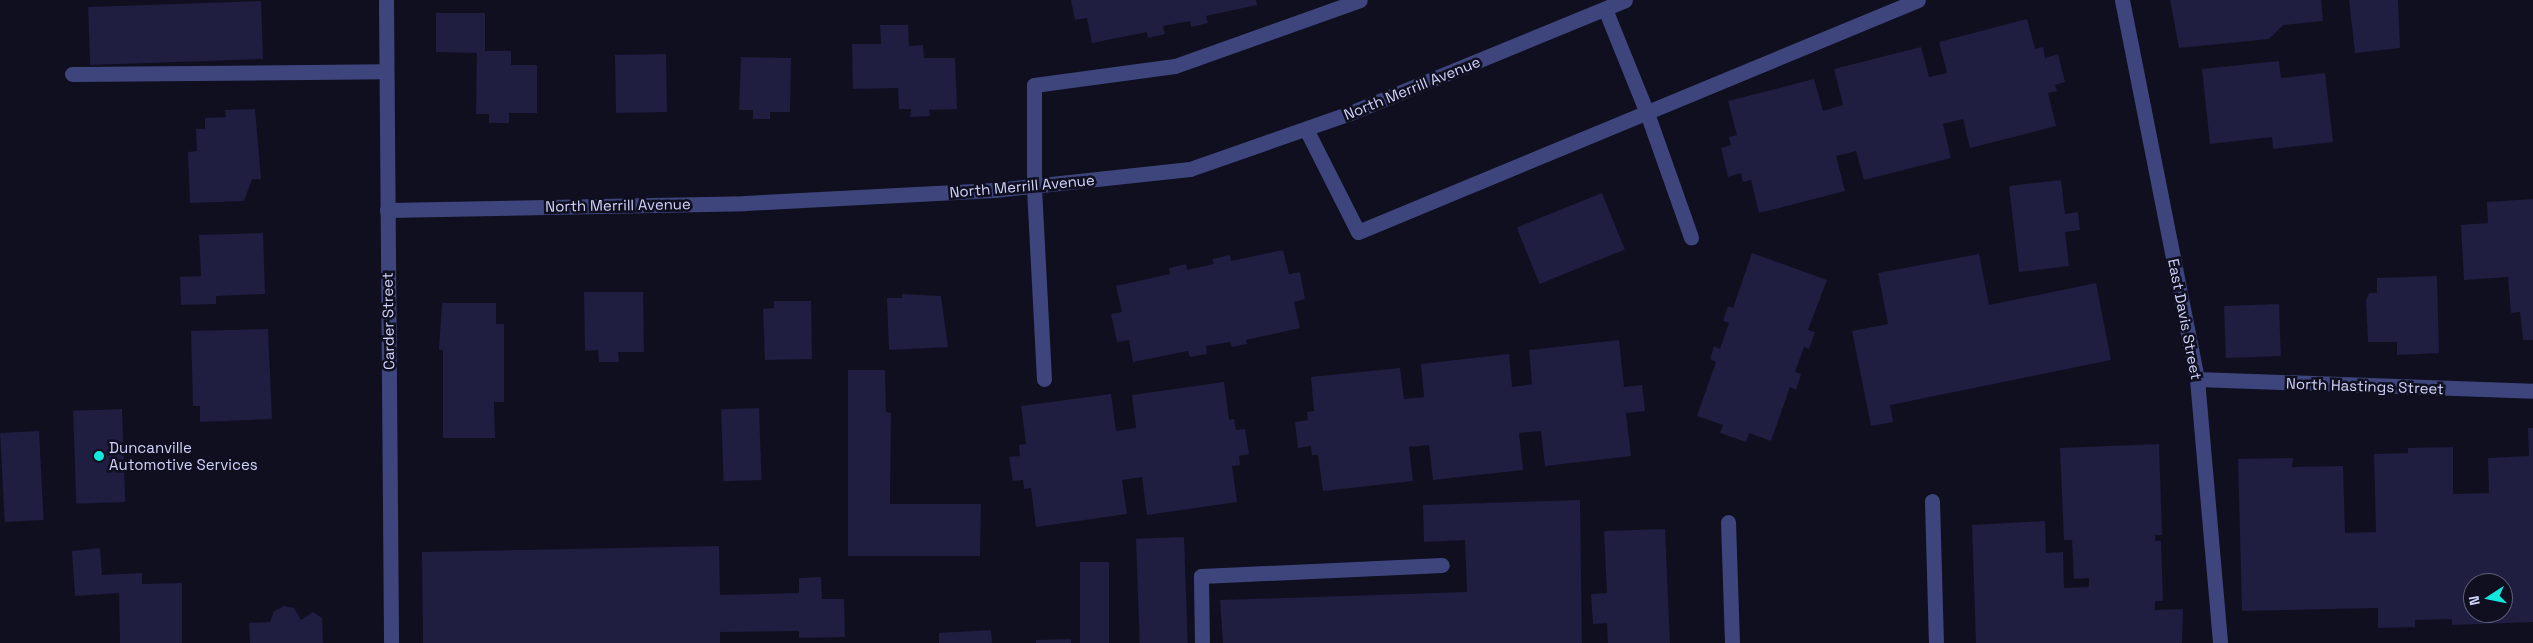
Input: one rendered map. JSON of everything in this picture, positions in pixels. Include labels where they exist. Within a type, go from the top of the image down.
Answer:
[{"type":"street","name":"Carder Street","points":[[386,0],[391,643]]},
{"type":"street","points":[[1044,379],[1034,186],[1034,85],[1175,66],[1360,0]]},
{"type":"street","name":"North Merrill Avenue","points":[[387,210],[745,202],[1034,186],[1190,168],[1306,128],[1625,0]]},
{"type":"street","points":[[1306,128],[1358,232],[1918,0]]},
{"type":"street","name":"East Davis Street","points":[[2122,0],[2198,379],[2220,643]]},
{"type":"street","points":[[1605,9],[1647,113],[1691,237]]},
{"type":"street","points":[[72,74],[386,71]]},
{"type":"street","name":"North Hastings Street","points":[[2198,379],[2533,391]]},
{"type":"street","points":[[1932,501],[1936,643]]},
{"type":"street","points":[[1728,522],[1732,643]]},
{"type":"street","points":[[1202,643],[1201,576],[1442,565]]},
{"type":"building","points":[[1071,0],[1256,0],[1257,5],[1206,16],[1208,23],[1191,27],[1190,21],[1163,26],[1165,34],[1148,38],[1147,32],[1092,43],[1087,18],[1075,20]]},
{"type":"building","points":[[2170,0],[2321,0],[2323,21],[2283,25],[2269,39],[2179,48]]},
{"type":"building","points":[[2349,0],[2398,0],[2400,48],[2355,53]]},
{"type":"building","points":[[261,1],[263,59],[90,65],[88,7]]},
{"type":"building","points":[[436,13],[485,13],[485,51],[511,51],[511,65],[537,65],[537,113],[509,113],[509,123],[489,123],[489,114],[476,114],[477,53],[436,52]]},
{"type":"building","points":[[2027,19],[2035,49],[2043,47],[2045,58],[2058,54],[2065,82],[2055,85],[2057,91],[2048,93],[2056,126],[1970,148],[1963,119],[1943,124],[1951,158],[1864,180],[1856,151],[1836,156],[1845,191],[1759,213],[1751,180],[1743,182],[1741,173],[1728,177],[1721,148],[1731,145],[1729,137],[1737,135],[1728,101],[1814,79],[1823,111],[1843,105],[1834,69],[1921,47],[1929,77],[1947,73],[1939,42]]},
{"type":"building","points":[[880,25],[908,25],[909,46],[923,45],[924,58],[955,58],[957,109],[929,110],[930,116],[910,117],[911,109],[899,109],[898,88],[853,89],[852,44],[881,44]]},
{"type":"building","points":[[666,54],[667,112],[616,113],[615,55]]},
{"type":"building","points":[[741,57],[791,58],[790,112],[770,112],[770,119],[753,119],[753,110],[739,110]]},
{"type":"building","points":[[2279,61],[2281,78],[2325,73],[2333,142],[2273,149],[2272,137],[2210,144],[2202,69]]},
{"type":"building","points":[[255,109],[261,179],[252,179],[244,201],[190,203],[188,152],[197,151],[196,129],[205,129],[205,118],[226,117],[225,110]]},
{"type":"building","points":[[2061,180],[2065,214],[2078,212],[2080,230],[2065,232],[2069,266],[2019,272],[2009,186]]},
{"type":"building","points":[[1602,193],[1625,250],[1540,284],[1517,227]]},
{"type":"building","points":[[2533,199],[2533,340],[2523,340],[2520,312],[2511,313],[2508,277],[2464,280],[2461,225],[2488,223],[2487,202]]},
{"type":"building","points":[[263,233],[265,294],[216,296],[216,304],[181,305],[180,277],[201,276],[199,235]]},
{"type":"building","points":[[1283,250],[1289,274],[1300,272],[1305,299],[1294,302],[1300,328],[1246,340],[1247,344],[1232,347],[1230,342],[1206,346],[1207,354],[1190,357],[1188,351],[1133,362],[1129,340],[1117,342],[1111,314],[1122,312],[1116,286],[1170,274],[1169,268],[1186,264],[1187,270],[1214,264],[1212,259],[1230,255],[1231,261]]},
{"type":"building","points":[[1752,253],[1827,280],[1808,330],[1815,332],[1809,349],[1804,347],[1795,372],[1801,374],[1796,390],[1790,387],[1771,441],[1749,433],[1746,442],[1720,433],[1723,425],[1697,416],[1716,362],[1710,359],[1714,346],[1720,349],[1729,323],[1723,321],[1728,306],[1733,308]]},
{"type":"building","points":[[1979,254],[1989,305],[2096,283],[2111,360],[1890,405],[1893,422],[1871,426],[1852,331],[1888,324],[1878,273]]},
{"type":"building","points":[[2437,276],[2439,353],[2397,355],[2397,342],[2368,342],[2366,301],[2369,293],[2377,293],[2377,278]]},
{"type":"building","points":[[584,292],[643,292],[644,352],[618,352],[619,362],[599,362],[598,350],[585,351]]},
{"type":"building","points":[[902,294],[941,296],[948,347],[889,350],[887,298],[902,298]]},
{"type":"building","points":[[774,301],[811,301],[812,359],[765,360],[763,309],[774,308]]},
{"type":"building","points":[[442,303],[496,303],[496,324],[504,324],[504,402],[494,402],[495,438],[443,438],[443,350],[439,350]]},
{"type":"building","points":[[2279,304],[2281,356],[2226,358],[2224,306]]},
{"type":"building","points":[[268,329],[272,419],[200,422],[200,406],[193,406],[191,331]]},
{"type":"building","points":[[1619,340],[1624,387],[1642,385],[1645,411],[1626,413],[1631,456],[1545,466],[1541,431],[1519,433],[1523,470],[1433,480],[1429,445],[1409,447],[1413,481],[1323,491],[1318,455],[1312,455],[1311,446],[1298,448],[1295,422],[1308,420],[1307,412],[1314,411],[1311,377],[1400,368],[1404,399],[1424,397],[1421,364],[1509,354],[1512,387],[1532,384],[1529,350]]},
{"type":"building","points":[[848,370],[885,370],[886,412],[891,413],[890,504],[981,504],[980,556],[848,556]]},
{"type":"building","points":[[1224,382],[1229,420],[1234,419],[1236,430],[1245,429],[1249,454],[1239,456],[1240,465],[1232,466],[1237,502],[1147,515],[1142,477],[1122,480],[1127,514],[1036,527],[1031,488],[1024,489],[1023,480],[1013,481],[1009,457],[1020,456],[1019,445],[1026,444],[1021,406],[1111,394],[1116,431],[1136,428],[1132,395]]},
{"type":"building","points":[[759,408],[762,480],[724,481],[721,409]]},
{"type":"building","name":"Duncanville Automotive Services","points":[[122,409],[125,502],[76,504],[73,411]]},
{"type":"building","points":[[2528,428],[2533,428],[2533,622],[2513,623],[2513,573],[2463,573],[2463,623],[2506,623],[2452,625],[2452,619],[2415,620],[2415,627],[2378,628],[2378,608],[2242,611],[2238,459],[2293,458],[2292,467],[2343,466],[2345,533],[2376,532],[2374,454],[2408,453],[2408,448],[2453,447],[2453,494],[2489,493],[2488,458],[2529,456]]},
{"type":"building","points":[[39,431],[44,520],[5,522],[0,433]]},
{"type":"building","points":[[2159,444],[2162,535],[2155,535],[2155,541],[2161,541],[2163,601],[2155,601],[2155,610],[2183,609],[2182,643],[1976,643],[1972,525],[2045,521],[2046,553],[2063,552],[2064,588],[2089,587],[2089,578],[2074,579],[2072,540],[2064,540],[2060,448]]},
{"type":"building","points":[[1580,500],[1582,643],[1223,643],[1220,600],[1467,592],[1465,540],[1424,542],[1423,505]]},
{"type":"building","points":[[1665,529],[1670,643],[1608,643],[1607,623],[1593,624],[1591,594],[1607,593],[1604,531]]},
{"type":"building","points":[[1184,537],[1188,643],[1140,643],[1136,539]]},
{"type":"building","points":[[719,546],[720,595],[799,593],[799,578],[821,577],[822,599],[844,599],[845,637],[799,638],[799,631],[720,632],[720,643],[423,643],[422,552]]},
{"type":"building","points":[[100,548],[102,575],[142,573],[142,584],[182,583],[182,643],[120,643],[119,593],[75,596],[72,551]]},
{"type":"building","points":[[1080,562],[1109,562],[1109,643],[1080,643]]},
{"type":"building","points":[[284,606],[294,608],[301,620],[313,612],[322,618],[323,643],[250,643],[249,623],[270,622],[274,611]]},
{"type":"building","points":[[991,630],[992,643],[939,643],[939,633]]},
{"type":"building","points":[[1071,639],[1071,643],[1036,643],[1036,640]]},
{"type":"place","name":"Duncanville Automotive Services","points":[[99,456]]}]
